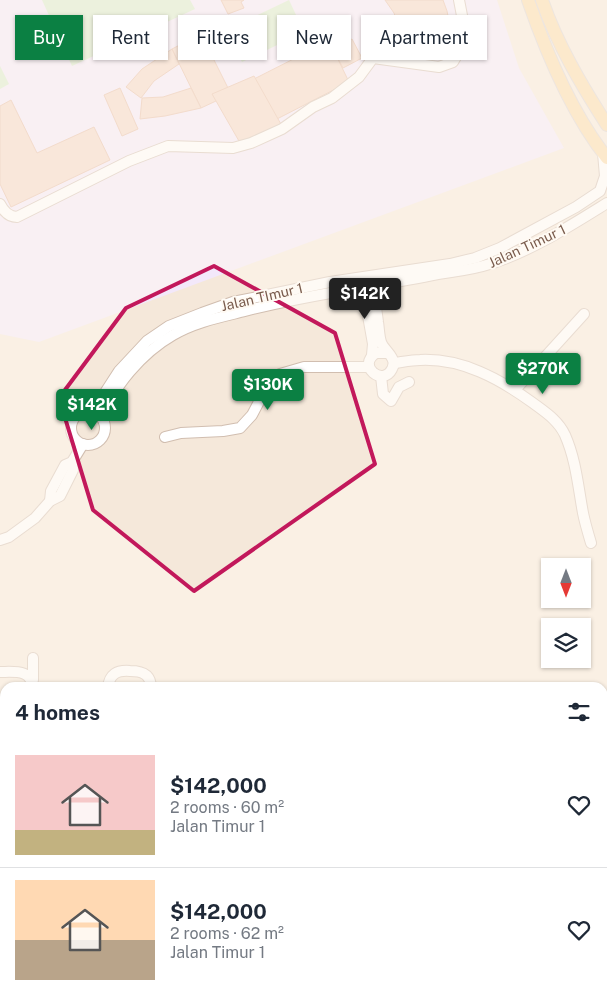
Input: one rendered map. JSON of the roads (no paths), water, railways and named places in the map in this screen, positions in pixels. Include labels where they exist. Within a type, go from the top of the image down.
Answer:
[{"type":"main road","points":[[528,0],[540,35],[580,118],[605,156]]},
{"type":"main road","points":[[542,0],[548,17],[585,91],[607,125]]},
{"type":"street","points":[[0,204],[4,212],[13,217],[18,217],[129,161],[168,146],[234,148],[251,143],[282,129],[313,107],[332,98],[359,77],[373,58],[432,67],[439,67],[453,62],[462,47],[464,26],[459,0]]},
{"type":"street","name":"Jalan TImur 1","points":[[88,412],[97,405],[118,372],[147,341],[169,326],[234,302],[330,282],[367,282],[475,258],[500,248],[576,207],[600,191],[605,176],[605,156]]},
{"type":"street","name":"Jalan Timur 1","points":[[104,421],[105,411],[125,377],[152,349],[174,334],[207,320],[367,282],[484,266],[518,253],[568,228],[607,203]]},
{"type":"street","points":[[367,282],[381,342],[394,363],[389,374],[381,376],[373,374],[369,366],[373,344],[367,282]]},
{"type":"street","points":[[515,390],[584,314]]},
{"type":"street","points":[[372,355],[380,352],[388,353]]},
{"type":"street","points":[[394,363],[421,360],[456,363],[475,368],[515,390],[554,419],[564,434],[576,465],[583,515],[591,543]]},
{"type":"street","points":[[165,437],[181,433],[223,431],[240,428],[252,415],[262,396],[280,374],[304,367],[369,366]]},
{"type":"street","points":[[381,376],[382,394],[387,400],[391,401],[395,398],[399,387],[409,382]]},
{"type":"street","points":[[88,412],[96,413],[104,421],[105,426],[103,437],[94,444],[82,444],[73,436],[72,423],[81,413],[88,412]]},
{"type":"street","points":[[0,540],[35,518],[50,501],[51,491],[65,466],[72,462],[82,444]]},
{"type":"street","points":[[32,658],[32,682]]},
{"type":"street","points":[[109,682],[113,674],[119,670],[139,671],[147,674],[151,682]]},
{"type":"street","points":[[0,672],[23,673],[29,676],[31,682]]},
{"type":"street","points":[[418,1003],[427,1003]]}]
